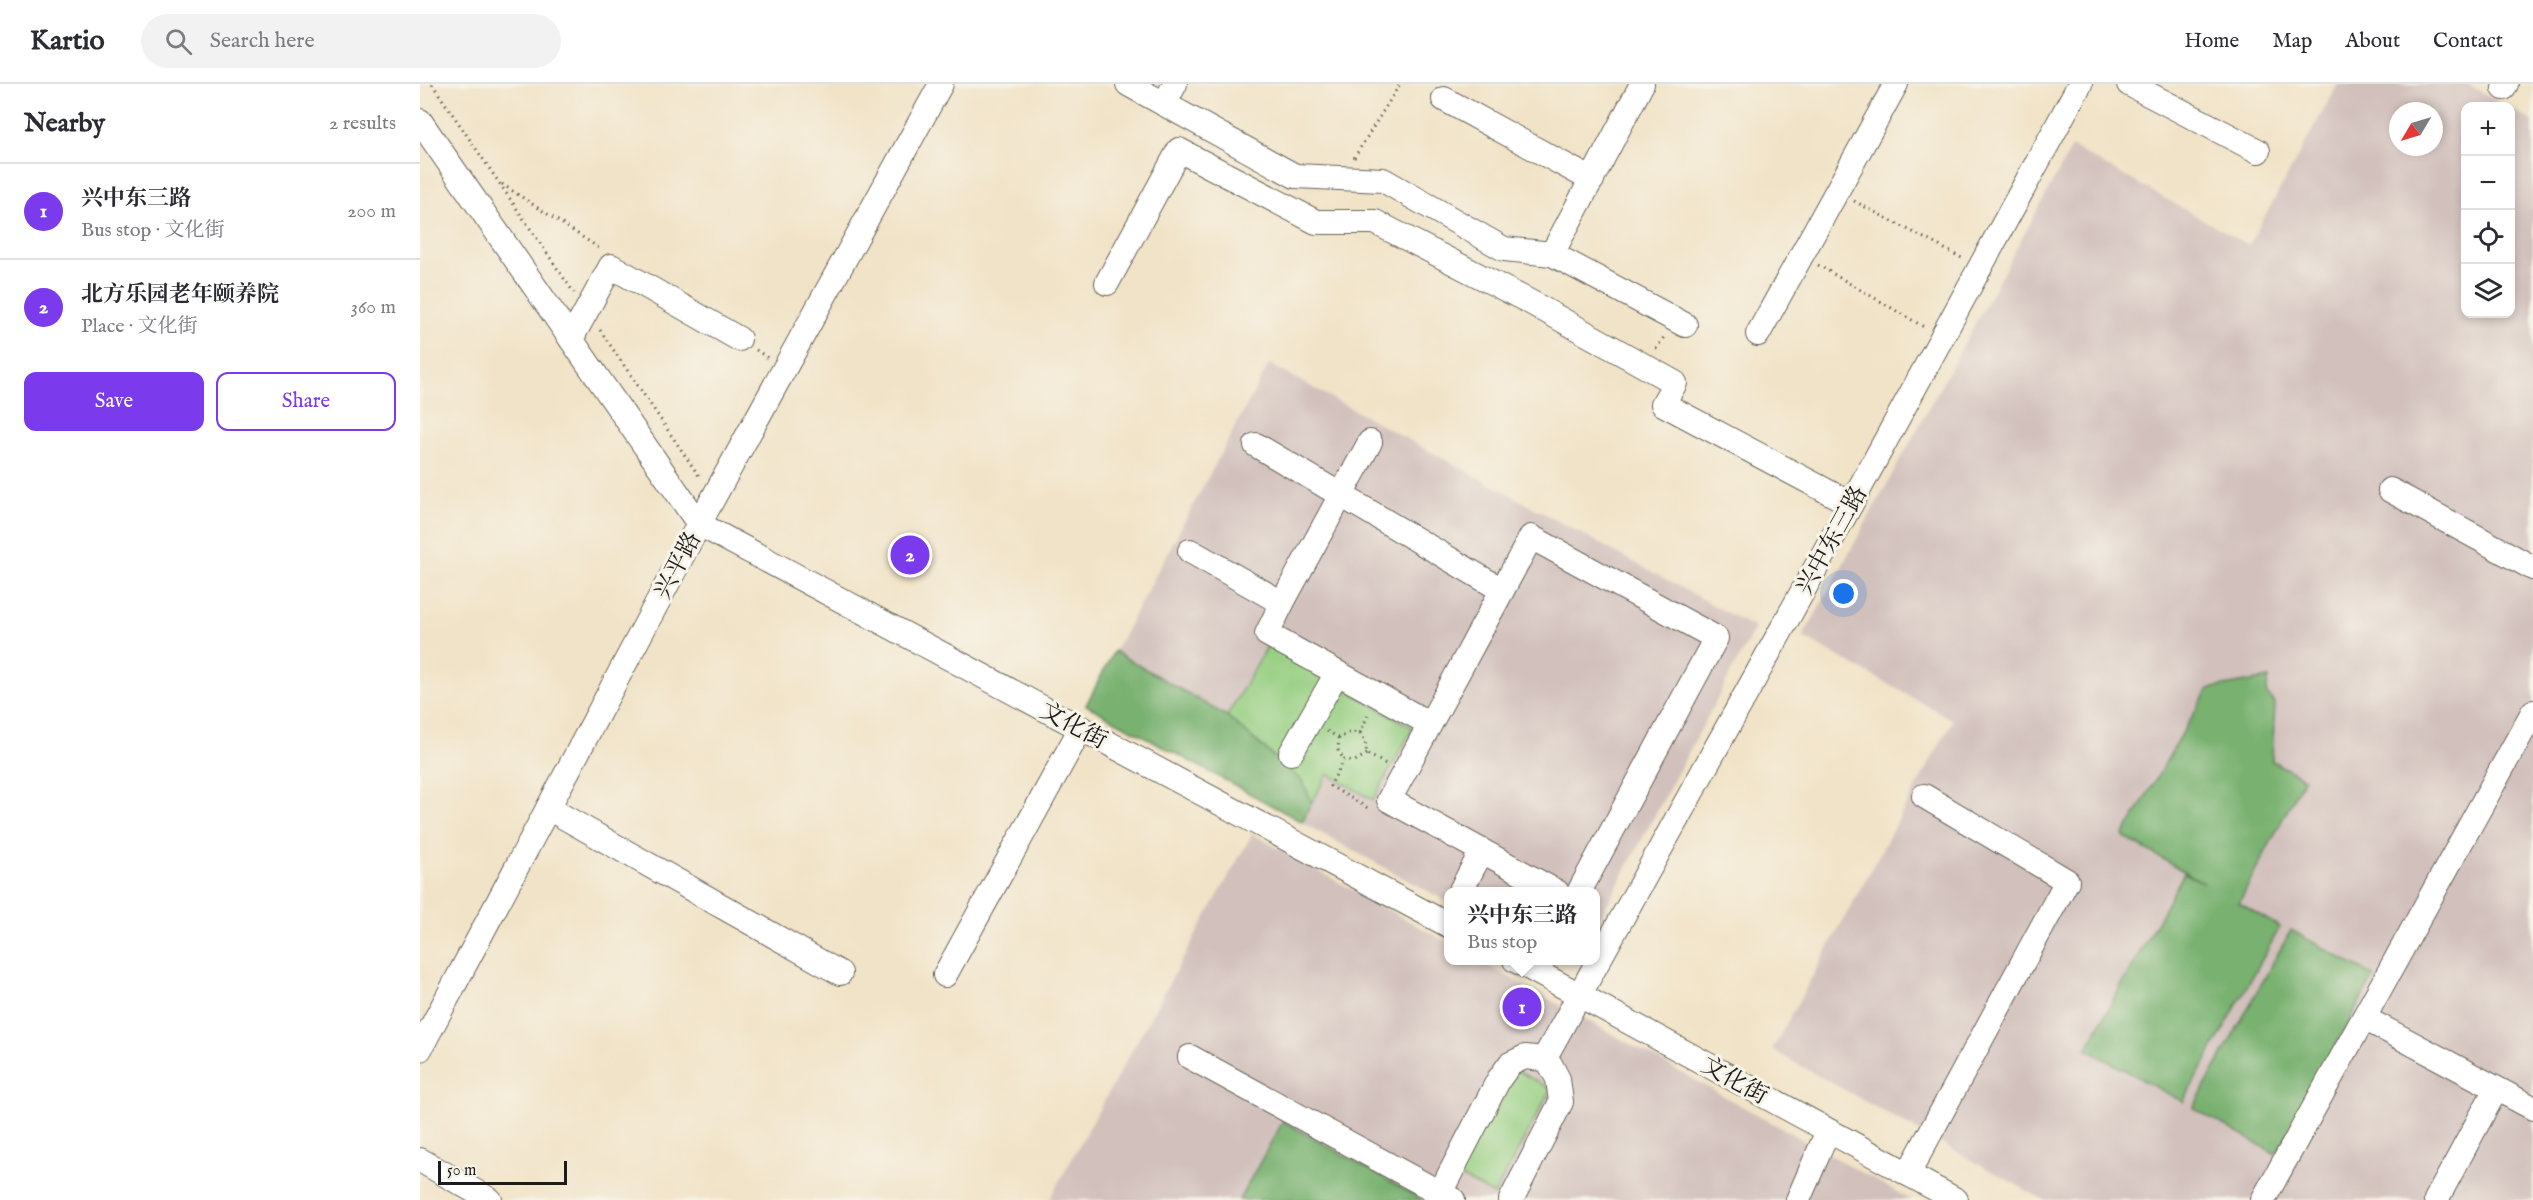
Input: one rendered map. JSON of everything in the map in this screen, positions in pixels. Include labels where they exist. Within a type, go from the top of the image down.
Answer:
[{"type":"street","name":"兴平路","points":[[420,1049],[699,524],[940,84]]},
{"type":"street","points":[[1128,84],[1169,94],[1295,176],[1383,180],[1504,249],[1552,254],[1680,322]]},
{"type":"street","points":[[1552,254],[1642,84]]},
{"type":"street","points":[[1758,334],[1896,84]]},
{"type":"street","name":"兴中东三路","points":[[1600,959],[2080,84]]},
{"type":"street","points":[[2129,84],[2258,151]]},
{"type":"street","points":[[1444,99],[1592,180]]},
{"type":"street","points":[[420,121],[699,524]]},
{"type":"street","points":[[1107,283],[1179,150],[1316,222],[1375,222],[1675,383],[1663,404],[1851,504]]},
{"type":"street","points":[[571,339],[611,266],[739,339]]},
{"type":"street","points":[[1370,442],[1267,634],[1430,724]]},
{"type":"street","points":[[1256,445],[1502,590]]},
{"type":"street","points":[[2390,490],[2533,568]]},
{"type":"street","name":"文化街","points":[[699,524],[1444,918]]},
{"type":"street","points":[[1550,887],[1389,800],[1531,537],[1716,638],[1581,887]]},
{"type":"street","points":[[1190,551],[1282,603]]},
{"type":"street","points":[[1291,753],[1337,673]]},
{"type":"street","points":[[2263,1200],[2533,712]]},
{"type":"street","points":[[945,975],[1081,728]]},
{"type":"street","points":[[1908,1174],[2067,880],[1924,796]]},
{"type":"street","points":[[548,808],[840,974]]},
{"type":"street","points":[[1462,887],[1482,851]]},
{"type":"street","name":"文化街","points":[[1524,965],[1956,1200]]},
{"type":"street","name":"兴中东三路","points":[[1545,1059],[1597,965]]},
{"type":"street","points":[[2364,1018],[2533,1108]]},
{"type":"street","points":[[1190,1057],[1446,1197],[1499,1079],[1510,1064],[1525,1057],[1545,1059],[1558,1079],[1561,1102],[1511,1200]]},
{"type":"street","points":[[2436,1200],[2496,1089]]},
{"type":"street","points":[[1798,1200],[1828,1131]]},
{"type":"street","points":[[420,1160],[490,1200]]},
{"type":"path","points":[[1342,178],[1400,84]]},
{"type":"path","points":[[1836,192],[1980,268]]},
{"type":"path","points":[[1801,255],[1942,338]]},
{"type":"path","points":[[1646,366],[1680,322]]},
{"type":"path","points":[[1309,722],[1339,738]]},
{"type":"path","points":[[1339,738],[1351,732],[1360,733],[1365,741],[1367,754]]},
{"type":"path","points":[[1339,738],[1338,750],[1344,760]]},
{"type":"path","points":[[1367,754],[1403,774]]},
{"type":"path","points":[[1344,760],[1355,761],[1367,754]]},
{"type":"path","points":[[1344,760],[1330,786],[1372,810],[1389,800]]},
{"type":"shaded area","points":[[2338,84],[2466,84],[2500,102],[2461,102],[2461,318],[2515,318],[2515,111],[2533,121],[2533,1200],[2044,1200],[1772,1050],[1953,720],[1803,637],[2072,147],[2249,245]]},
{"type":"shaded area","points":[[1269,364],[1755,628],[1600,918],[1600,887],[1444,887],[1444,900],[1086,705]]},
{"type":"shaded area","points":[[1252,834],[1444,941],[1444,965],[1487,965],[1911,1200],[1049,1200]]},
{"type":"green space","points":[[1275,633],[1336,684],[1413,728],[1373,800],[1328,774],[1312,802],[1302,781],[1227,716]]},
{"type":"green space","points":[[1114,651],[1227,716],[1302,781],[1312,802],[1302,822],[1086,705]]},
{"type":"green space","points":[[2269,678],[2266,693],[2275,704],[2272,761],[2304,778],[2239,903],[2280,927],[2183,1102],[2086,1049],[2184,873],[2204,883],[2123,836],[2208,689]]},
{"type":"green space","points":[[2291,930],[2374,976],[2276,1154],[2193,1108]]},
{"type":"green space","points":[[1514,1069],[1551,1089],[1494,1195],[1457,1175]]},
{"type":"green space","points":[[1283,1121],[1423,1200],[1239,1200]]},
{"type":"place","name":"北方乐园老年颐养院","points":[[910,555]]},
{"type":"place","name":"兴中东三路","points":[[1522,1007]]}]
